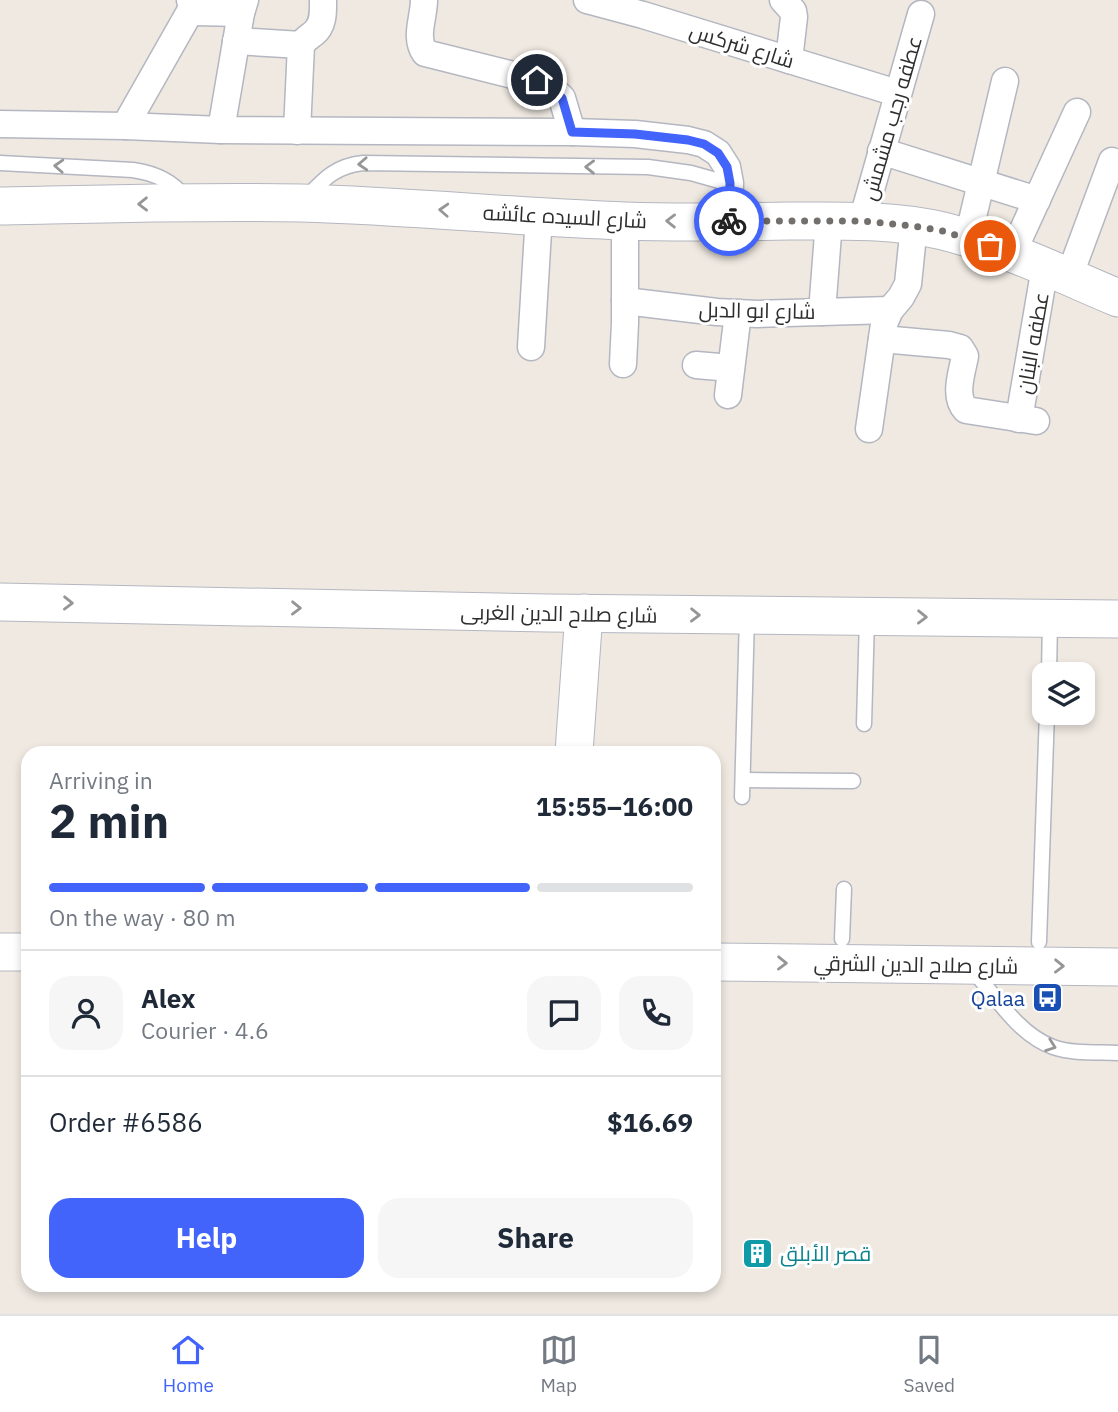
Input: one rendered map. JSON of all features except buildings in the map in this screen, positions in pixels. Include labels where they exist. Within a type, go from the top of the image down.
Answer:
[{"type":"main road","name":"شارع السيده عائشه","points":[[0,206],[300,203],[625,221],[846,221],[914,226],[968,239],[1118,298]]},
{"type":"main road","name":"شارع صلاح الدين الغربى","points":[[0,602],[584,613],[1118,619]]},
{"type":"main road","points":[[574,746],[584,613]]},
{"type":"main road","points":[[0,932],[21,932]]},
{"type":"main road","name":"شارع صلاح الدين الشرقي","points":[[721,938],[1118,943]]},
{"type":"main road","points":[[0,952],[21,952]]},
{"type":"main road","name":"شارع صلاح الدين الشرقي","points":[[721,962],[1118,967]]},
{"type":"street","points":[[297,131],[302,45],[306,38],[317,31],[322,20],[323,0]]},
{"type":"street","points":[[424,0],[419,36],[420,47],[425,53],[537,80],[562,98],[572,132]]},
{"type":"street","name":"شارع شركس","points":[[587,0],[644,8],[789,60],[897,93]]},
{"type":"street","points":[[783,0],[793,10],[794,17],[789,60]]},
{"type":"street","points":[[191,4],[195,12],[204,13],[243,7],[221,131]]},
{"type":"street","points":[[125,126],[191,4]]},
{"type":"street","name":"عطفه رجب مشمش","points":[[822,312],[846,221],[881,151],[921,14]]},
{"type":"street","points":[[236,41],[302,45]]},
{"type":"street","points":[[968,239],[1005,81]]},
{"type":"street","points":[[1042,266],[1037,200],[1077,112]]},
{"type":"street","points":[[0,124],[221,131],[572,132],[635,134],[688,140],[704,144],[718,153],[727,167],[730,184],[729,222]]},
{"type":"street","points":[[881,151],[1037,200]]},
{"type":"street","points":[[1042,266],[1112,161]]},
{"type":"street","points":[[531,347],[539,215]]},
{"type":"street","points":[[623,364],[625,221]]},
{"type":"street","points":[[869,429],[884,324],[908,284],[914,226]]},
{"type":"street","name":"عطفه البنان","points":[[882,339],[960,348],[965,356],[958,395],[961,405],[967,410],[1028,420],[1042,266]]},
{"type":"street","name":"شارع ابو الدبل","points":[[625,302],[738,313],[890,310]]},
{"type":"street","points":[[728,395],[738,313]]},
{"type":"street","points":[[696,365],[732,369]]},
{"type":"lane","points":[[0,163],[146,172],[170,183],[189,204]]},
{"type":"lane","points":[[300,203],[330,174],[350,165],[363,163],[648,167],[691,173],[730,184]]},
{"type":"lane","points":[[742,797],[747,615]]},
{"type":"lane","points":[[864,724],[867,617]]},
{"type":"lane","points":[[1049,662],[1051,619]]},
{"type":"lane","points":[[1039,942],[1047,725]]},
{"type":"lane","points":[[743,780],[853,781]]},
{"type":"lane","points":[[842,939],[844,889]]},
{"type":"lane","points":[[969,965],[1028,1034],[1041,1042],[1070,1051],[1118,1054]]},
{"type":"way so far","points":[[729,221],[862,221],[943,231],[990,246]]},
{"type":"place","name":"Qalaa","points":[[1048,998]]},
{"type":"place","name":"قصر الأبلق","points":[[757,1253]]},
{"type":"route","points":[[537,80],[562,98],[572,132],[635,134],[688,140],[704,144],[718,153],[727,167],[730,183],[729,221]]}]
